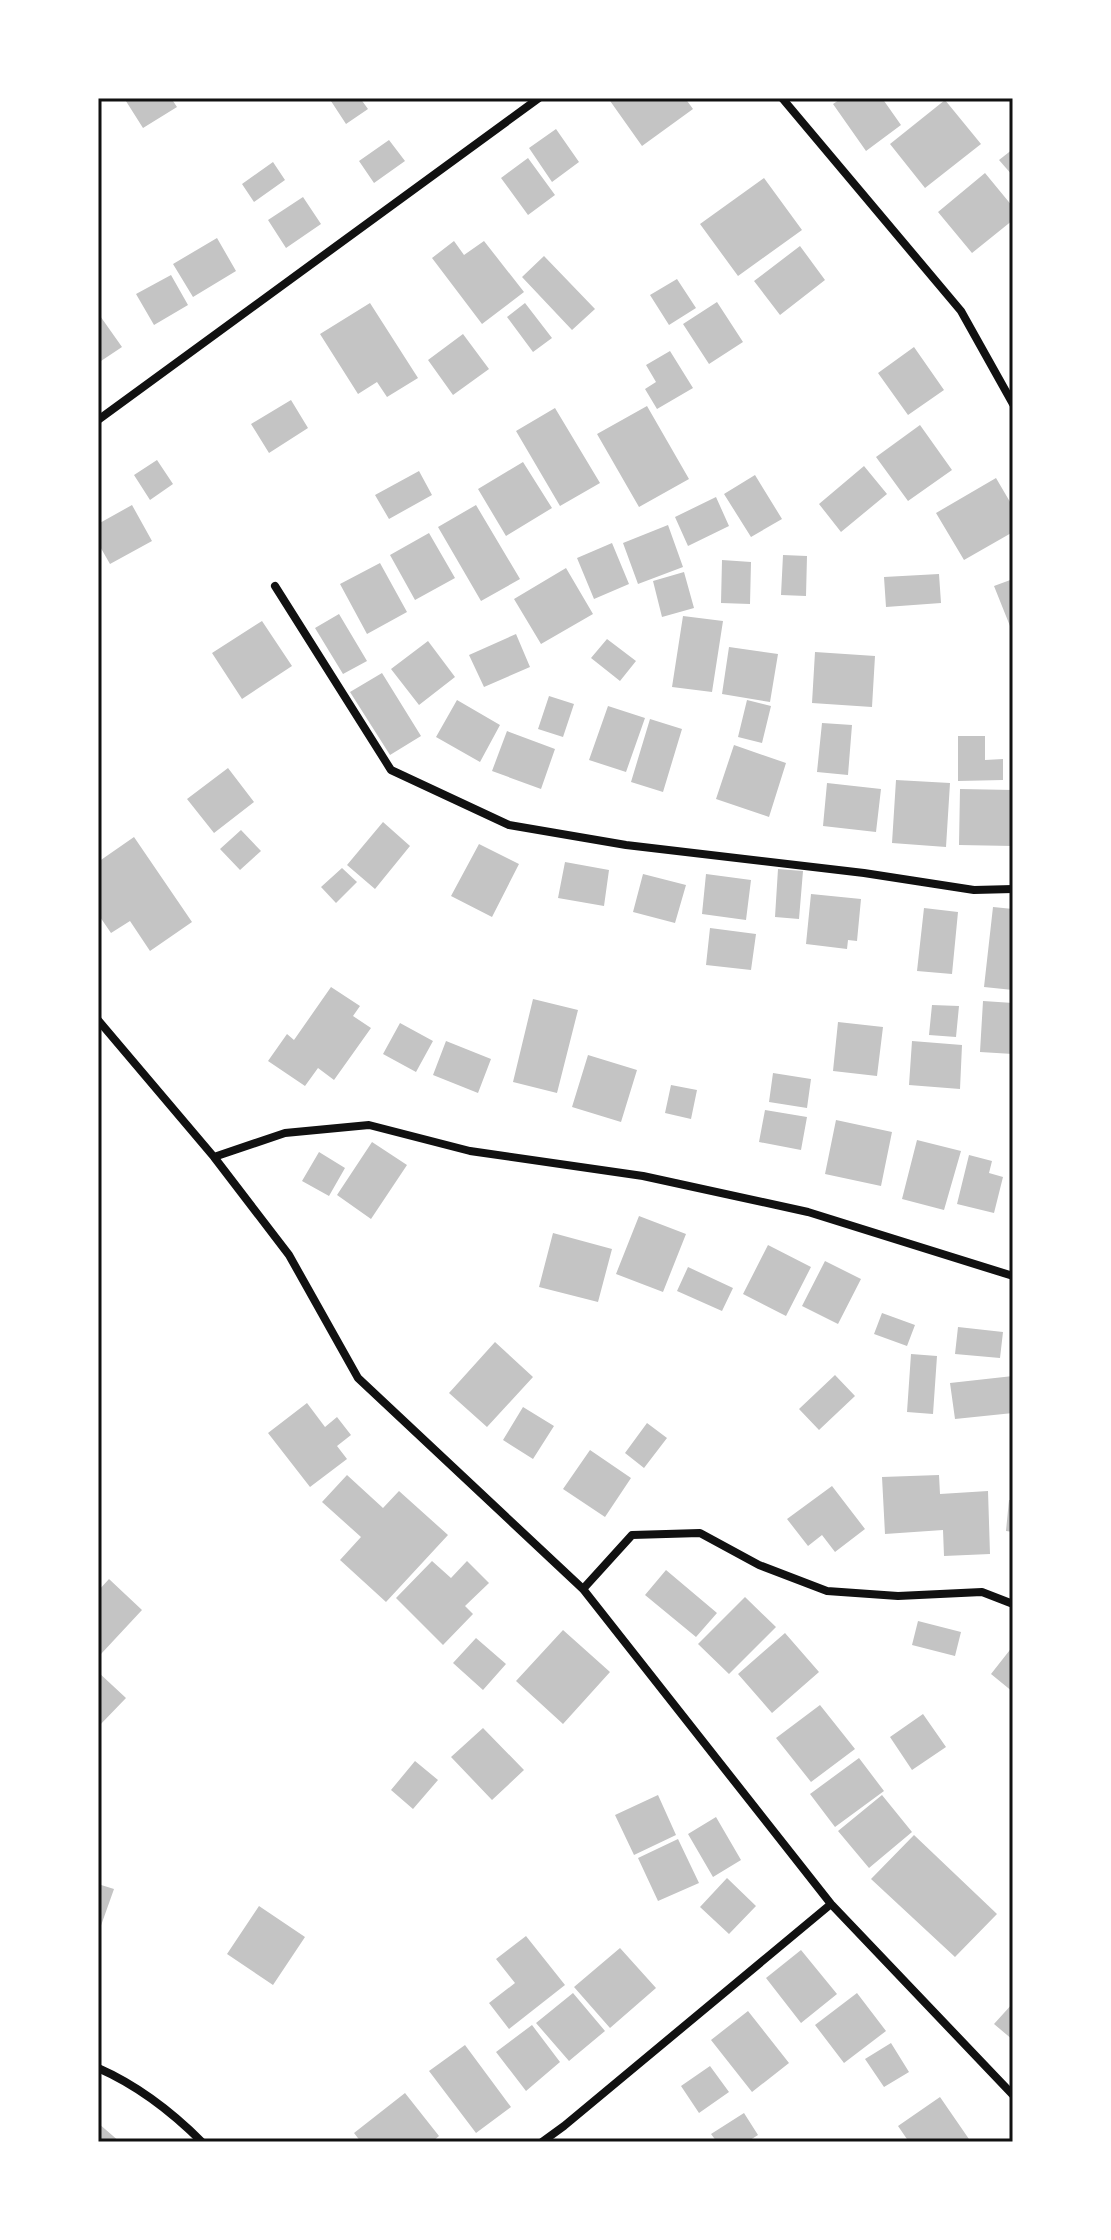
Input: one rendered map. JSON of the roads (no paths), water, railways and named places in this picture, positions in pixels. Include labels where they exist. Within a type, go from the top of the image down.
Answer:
[{"type":"street","points":[[98,420],[539,98]]},
{"type":"street","points":[[782,98],[961,311],[1013,404]]},
{"type":"street","points":[[275,586],[391,770],[509,825],[626,845],[864,873],[974,890],[1013,889]]},
{"type":"street","points":[[98,1020],[214,1157],[289,1255],[358,1378],[583,1589],[831,1904],[1013,2095]]},
{"type":"street","points":[[214,1157],[285,1133],[369,1125],[470,1151],[643,1176],[808,1212],[1013,1276]]},
{"type":"street","points":[[583,1589],[632,1535],[700,1533],[759,1565],[827,1591],[898,1596],[982,1592],[1013,1604]]},
{"type":"street","points":[[542,2142],[831,1904]]},
{"type":"street","points":[[98,2068],[123,2079],[171,2111],[202,2142]]}]
